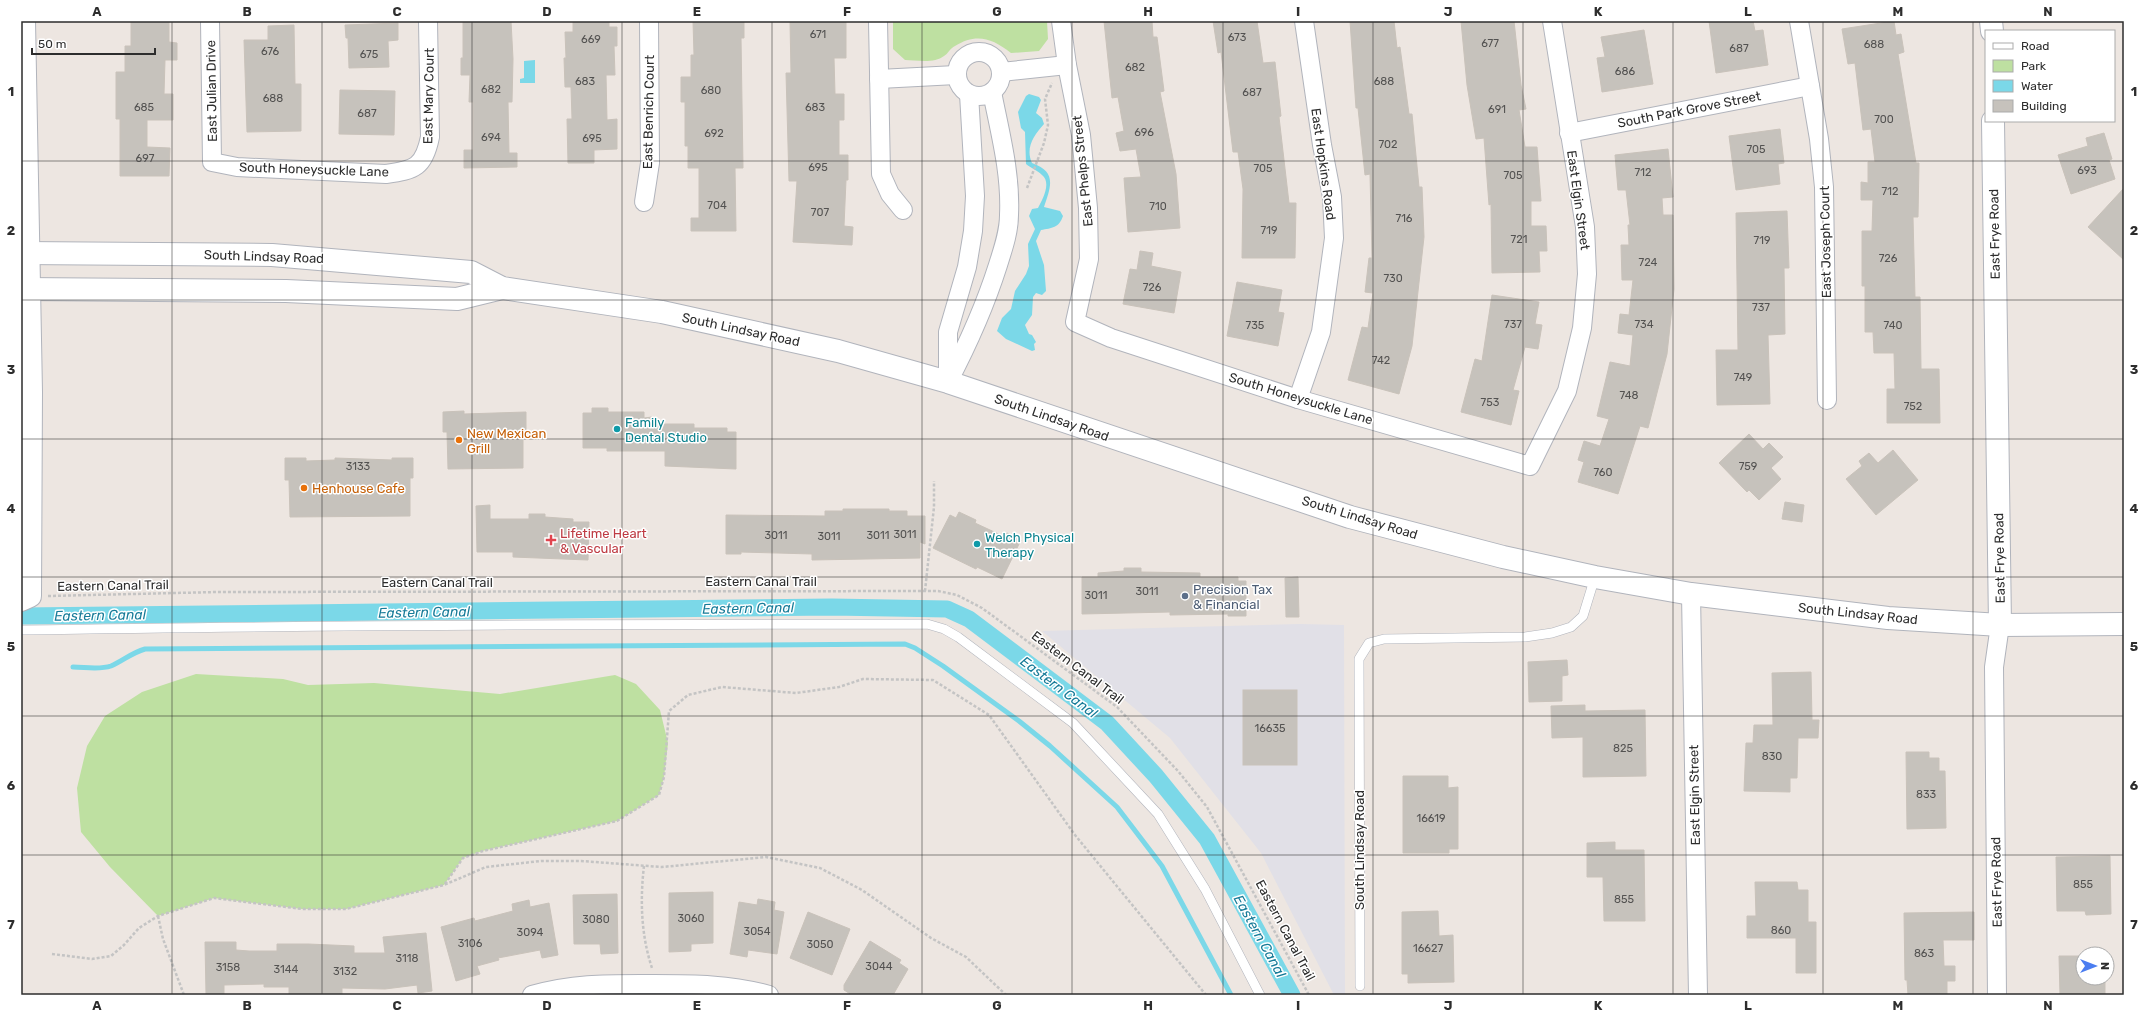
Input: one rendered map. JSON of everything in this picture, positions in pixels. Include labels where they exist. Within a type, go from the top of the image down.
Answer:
[{"type":"main road","points":[[24,21],[25,289],[31,392],[25,598]]},
{"type":"main road","name":"East Frye Road","points":[[1993,122],[2000,625]]},
{"type":"main road","name":"South Lindsay Road","points":[[25,253],[272,255],[328,258],[471,272],[502,288],[662,312],[743,328],[838,351],[948,382],[1350,517],[1503,557],[1595,577],[1691,594],[1888,618],[2000,625],[2124,624]]},
{"type":"main road","name":"South Lindsay Road","points":[[25,289],[286,291],[458,299],[502,288]]},
{"type":"street","name":"East Julian Drive","points":[[210,21],[212,162]]},
{"type":"street","name":"East Mary Court","points":[[415,167],[426,154],[430,137],[428,21]]},
{"type":"street","name":"East Benrich Court","points":[[644,202],[650,163],[649,21]]},
{"type":"street","points":[[878,21],[881,174],[890,194],[903,210]]},
{"type":"street","name":"East Phelps Street","points":[[1061,21],[1067,65],[1081,135],[1088,208],[1089,259],[1075,322]]},
{"type":"street","name":"East Hopkins Road","points":[[1298,399],[1320,332],[1334,238],[1332,198],[1322,145],[1304,21]]},
{"type":"street","name":"East Elgin Street","points":[[1530,466],[1567,391],[1582,328],[1587,274],[1585,226],[1552,21]]},
{"type":"street","name":"East Joseph Court","points":[[1799,21],[1819,139],[1824,187],[1827,400]]},
{"type":"street","points":[[977,52],[990,55],[995,59],[1001,72],[999,83],[992,92],[980,96],[969,94],[960,86],[956,75],[960,62],[970,53],[977,52]]},
{"type":"street","points":[[1001,72],[1067,65]]},
{"type":"street","points":[[879,79],[956,75]]},
{"type":"street","name":"South Park Grove Street","points":[[1569,133],[1810,86]]},
{"type":"street","points":[[948,382],[972,337],[992,283],[1003,248],[1009,217],[1008,177],[992,92]]},
{"type":"street","points":[[948,382],[948,332],[966,267],[973,231],[975,196],[969,94]]},
{"type":"street","name":"South Honeysuckle Lane","points":[[212,162],[237,167],[386,174],[403,172],[415,167]]},
{"type":"street","name":"South Honeysuckle Lane","points":[[1075,322],[1111,338],[1298,399],[1530,466]]},
{"type":"street","name":"East Elgin Street","points":[[1691,594],[1698,995]]},
{"type":"street","name":"East Frye Road","points":[[1997,995],[1994,667],[2000,625]]},
{"type":"street","points":[[532,995],[582,984],[621,989],[707,984],[746,988],[769,995]]},
{"type":"lane","name":"South Lindsay Road","points":[[1360,986],[1359,660],[1370,643],[1384,639],[1525,637],[1552,633],[1570,627],[1583,616],[1595,577]]},
{"type":"lane","points":[[21,630],[326,626],[703,624],[927,624],[944,629],[958,637],[1073,723],[1158,814],[1205,889],[1260,995]]},
{"type":"path","points":[[1032,173],[1044,143],[1048,125],[1045,99],[1052,84],[1049,67]]},
{"type":"path","points":[[925,591],[934,507],[934,481]]},
{"type":"path","name":"Eastern Canal Trail","points":[[25,598],[218,592],[925,591],[957,595],[982,608],[1117,708],[1178,771],[1207,807],[1309,995]]},
{"type":"path","points":[[444,885],[463,858],[482,851],[617,822],[659,794],[664,777],[669,711],[688,695],[722,687],[796,693],[839,687],[863,679],[933,680],[989,716],[1075,834],[1206,995]]},
{"type":"path","points":[[52,954],[92,959],[111,956],[124,945],[139,928],[158,916],[214,898],[302,909],[346,909],[444,885],[486,867],[541,861],[581,861],[662,867],[766,857],[820,868],[862,890],[931,938],[966,957],[1006,995]]},
{"type":"path","points":[[644,866],[641,896],[644,941],[652,969]]},
{"type":"path","points":[[158,916],[163,939],[184,995]]},
{"type":"shaded area","points":[[1300,624],[1344,625],[1345,995],[1334,995],[1261,853],[1170,738],[1042,631]]},
{"type":"green space","points":[[893,21],[1047,21],[1048,39],[1039,51],[1011,53],[990,41],[977,39],[963,42],[953,47],[945,55],[935,60],[905,60],[893,49]]},
{"type":"green space","points":[[196,674],[283,679],[308,685],[374,683],[500,694],[615,675],[636,684],[660,710],[668,743],[664,777],[659,795],[617,821],[482,851],[463,858],[444,885],[346,909],[302,909],[214,898],[158,916],[110,867],[81,832],[77,788],[87,746],[105,716],[142,692]]},
{"type":"water","points":[[535,60],[535,83],[520,83],[520,79],[524,78],[524,61]]},
{"type":"water","points":[[1029,94],[1039,97],[1041,100],[1036,113],[1042,118],[1044,124],[1034,137],[1030,147],[1030,157],[1032,163],[1040,167],[1049,175],[1049,193],[1044,207],[1060,211],[1063,216],[1057,225],[1052,228],[1041,230],[1036,241],[1044,265],[1046,291],[1042,295],[1036,293],[1033,297],[1032,315],[1025,325],[1029,334],[1032,335],[1036,342],[1034,344],[1035,350],[1032,351],[1006,339],[997,331],[1002,318],[1011,309],[1015,291],[1026,274],[1029,266],[1028,244],[1035,229],[1029,216],[1032,209],[1038,208],[1044,196],[1046,187],[1045,178],[1026,164],[1025,132],[1021,128],[1018,112],[1026,96]]},
{"type":"building","points":[[131,21],[169,21],[169,42],[177,43],[177,60],[165,60],[164,94],[173,94],[173,120],[147,120],[147,147],[170,148],[169,176],[120,176],[120,119],[116,119],[116,72],[125,72],[125,46],[131,46]]},
{"type":"building","points":[[463,21],[511,21],[513,59],[512,102],[508,102],[509,153],[517,153],[517,167],[464,168],[464,150],[473,150],[473,102],[469,102],[470,75],[461,75],[461,58],[463,58]]},
{"type":"building","points":[[573,21],[609,21],[609,27],[617,27],[617,46],[614,46],[615,75],[606,75],[607,120],[617,119],[617,149],[594,150],[594,163],[568,163],[567,119],[572,119],[571,87],[565,87],[564,58],[566,58],[565,32],[573,32]]},
{"type":"building","points":[[693,21],[744,21],[744,38],[741,38],[743,168],[735,168],[736,231],[691,231],[691,218],[699,218],[699,168],[688,168],[688,146],[685,146],[685,102],[681,102],[681,77],[691,77],[691,55],[694,55]]},
{"type":"building","points":[[790,21],[846,21],[846,58],[834,58],[835,94],[844,94],[844,120],[839,120],[839,155],[848,155],[848,180],[846,180],[844,226],[853,227],[852,245],[793,242],[797,181],[789,181],[786,73],[791,73]]},
{"type":"building","points":[[1104,21],[1152,21],[1153,37],[1157,37],[1164,91],[1160,92],[1176,174],[1180,228],[1128,232],[1124,178],[1141,177],[1136,149],[1120,151],[1116,133],[1124,131],[1118,97],[1112,98]]},
{"type":"building","points":[[1213,21],[1257,21],[1263,63],[1275,62],[1281,116],[1279,117],[1289,203],[1296,203],[1295,258],[1242,258],[1243,189],[1238,152],[1233,152],[1221,52],[1218,53]]},
{"type":"building","points":[[1350,21],[1394,21],[1397,48],[1400,47],[1409,114],[1412,114],[1419,187],[1422,187],[1424,237],[1412,346],[1399,394],[1348,380],[1362,327],[1368,328],[1373,293],[1365,292],[1369,258],[1372,258],[1370,174],[1365,175],[1358,108],[1356,108]]},
{"type":"building","points":[[1461,21],[1514,21],[1521,85],[1526,109],[1519,110],[1525,147],[1537,147],[1541,201],[1531,201],[1531,226],[1546,226],[1547,251],[1539,251],[1540,272],[1492,273],[1491,204],[1489,205],[1484,138],[1476,139],[1467,85]]},
{"type":"building","points":[[1709,21],[1753,21],[1755,31],[1763,30],[1768,65],[1716,73]]},
{"type":"building","points":[[1894,21],[1896,35],[1901,34],[1904,52],[1898,54],[1916,163],[1919,163],[1918,217],[1913,217],[1915,297],[1920,297],[1921,369],[1939,369],[1940,423],[1887,423],[1887,389],[1895,389],[1894,353],[1874,353],[1873,332],[1865,332],[1865,286],[1862,286],[1862,231],[1872,231],[1873,200],[1861,200],[1861,182],[1868,183],[1868,162],[1875,162],[1871,129],[1863,130],[1855,63],[1848,64],[1842,29]]},
{"type":"building","points":[[398,23],[398,40],[388,41],[389,67],[349,68],[348,38],[346,38],[345,25]]},
{"type":"building","points":[[294,25],[295,84],[301,84],[301,131],[247,132],[244,40],[268,40],[268,26]]},
{"type":"building","points":[[1644,30],[1653,84],[1602,92],[1597,58],[1605,57],[1601,37]]},
{"type":"building","points":[[340,90],[395,91],[394,135],[339,134]]},
{"type":"building","points":[[1780,129],[1784,163],[1778,164],[1780,184],[1736,190],[1729,136]]},
{"type":"building","points":[[2104,133],[2112,159],[2109,160],[2115,179],[2071,194],[2058,155],[2088,146],[2086,138]]},
{"type":"building","points":[[1668,149],[1673,197],[1662,198],[1663,215],[1673,215],[1674,289],[1667,354],[1648,428],[1640,426],[1618,494],[1578,482],[1584,462],[1578,460],[1584,441],[1600,446],[1609,419],[1597,416],[1610,362],[1630,366],[1633,335],[1618,333],[1620,314],[1629,315],[1633,280],[1622,280],[1621,245],[1629,245],[1628,225],[1630,225],[1626,190],[1618,190],[1615,155]]},
{"type":"building","points":[[2124,188],[2124,260],[2088,227]]},
{"type":"building","points":[[1787,211],[1789,268],[1784,268],[1785,334],[1768,335],[1770,404],[1717,405],[1716,350],[1738,350],[1736,213]]},
{"type":"building","points":[[1140,251],[1153,253],[1151,266],[1181,272],[1174,313],[1123,304],[1130,269],[1137,270]]},
{"type":"building","points":[[1237,282],[1282,290],[1278,312],[1284,313],[1278,346],[1227,336]]},
{"type":"building","points":[[1492,295],[1539,302],[1535,324],[1542,325],[1538,349],[1525,347],[1513,390],[1519,391],[1511,425],[1461,412],[1475,359],[1482,361]]},
{"type":"building","points":[[592,408],[608,408],[608,412],[644,412],[644,418],[652,417],[652,424],[694,424],[694,428],[727,428],[727,432],[736,432],[736,469],[665,466],[665,451],[607,451],[607,448],[583,448],[583,413],[592,413]]},
{"type":"building","points":[[464,411],[464,414],[526,412],[526,431],[523,431],[523,468],[448,469],[447,432],[443,432],[443,412]]},
{"type":"building","points":[[1749,434],[1763,449],[1769,443],[1783,457],[1771,468],[1781,479],[1759,500],[1749,490],[1747,492],[1719,463]]},
{"type":"building","points":[[1893,450],[1918,480],[1876,515],[1846,479],[1862,466],[1859,461],[1869,453],[1878,463]]},
{"type":"building","points":[[285,458],[306,458],[306,461],[335,460],[335,458],[392,460],[392,458],[413,458],[413,478],[410,478],[410,516],[290,517],[289,480],[285,480]]},
{"type":"building","points":[[1785,502],[1804,505],[1802,522],[1782,519]]},
{"type":"building","name":"Lifetime Heart & Vascular","points":[[490,505],[490,519],[529,519],[529,514],[545,514],[545,517],[573,519],[573,522],[589,522],[588,560],[513,557],[513,552],[477,552],[476,506]]},
{"type":"building","points":[[843,509],[889,509],[889,511],[907,511],[907,516],[925,516],[925,544],[920,542],[920,558],[812,560],[812,554],[741,552],[741,554],[726,554],[726,515],[825,516],[825,511],[843,511]]},
{"type":"building","name":"Welch Physical Therapy","points":[[959,512],[976,520],[975,523],[1005,537],[1007,533],[1021,540],[1002,579],[977,567],[976,569],[933,548],[950,515],[956,518]]},
{"type":"building","points":[[1124,568],[1141,568],[1141,572],[1200,573],[1200,577],[1238,577],[1238,581],[1246,581],[1246,616],[1228,616],[1228,614],[1170,615],[1170,612],[1082,614],[1082,577],[1098,577],[1098,573],[1124,571]]},
{"type":"building","points":[[1298,577],[1299,617],[1286,617],[1285,578]]},
{"type":"building","points":[[1567,660],[1568,675],[1562,676],[1562,701],[1529,702],[1528,662]]},
{"type":"building","points":[[1811,672],[1812,720],[1819,720],[1818,738],[1798,738],[1797,778],[1790,778],[1790,792],[1744,791],[1746,743],[1753,743],[1754,725],[1773,725],[1772,673]]},
{"type":"building","points":[[1243,690],[1297,690],[1297,765],[1243,765]]},
{"type":"building","points":[[1585,705],[1585,711],[1645,710],[1646,776],[1583,777],[1583,737],[1552,738],[1551,706]]},
{"type":"building","points":[[1906,752],[1929,752],[1929,758],[1939,758],[1939,771],[1945,771],[1946,828],[1907,829]]},
{"type":"building","points":[[1403,776],[1448,776],[1448,788],[1458,787],[1458,849],[1449,849],[1449,853],[1403,853]]},
{"type":"building","points":[[1615,842],[1615,850],[1644,850],[1645,921],[1604,921],[1603,877],[1587,877],[1587,843]]},
{"type":"building","points":[[2110,856],[2111,914],[2086,915],[2085,911],[2057,911],[2056,857]]},
{"type":"building","points":[[1755,882],[1797,882],[1798,890],[1808,890],[1808,922],[1816,922],[1816,973],[1796,973],[1796,938],[1747,938],[1747,916],[1756,916]]},
{"type":"building","points":[[713,892],[713,943],[691,944],[691,951],[669,952],[669,893]]},
{"type":"building","points":[[617,894],[618,953],[601,954],[600,944],[574,944],[573,895]]},
{"type":"building","points":[[758,899],[775,902],[774,910],[784,912],[777,954],[748,950],[747,957],[730,954],[739,902],[757,905]]},
{"type":"building","points":[[529,900],[530,907],[549,903],[558,955],[542,958],[540,950],[498,958],[499,960],[477,966],[480,974],[456,981],[441,927],[474,918],[475,921],[513,911],[512,904]]},
{"type":"building","points":[[1438,911],[1439,936],[1453,935],[1454,982],[1408,983],[1408,974],[1402,974],[1402,912]]},
{"type":"building","points":[[808,912],[850,929],[832,975],[790,958]]},
{"type":"building","points":[[1974,912],[1974,940],[1943,940],[1944,966],[1955,966],[1955,981],[1947,981],[1947,995],[1908,995],[1907,980],[1905,980],[1904,913]]},
{"type":"building","points":[[426,933],[432,991],[418,993],[417,985],[385,989],[342,988],[342,995],[289,995],[289,987],[264,987],[264,984],[224,985],[224,994],[206,994],[205,942],[236,942],[236,950],[249,951],[277,951],[277,944],[308,944],[354,946],[354,953],[385,953],[383,937]]},
{"type":"building","points":[[870,941],[901,960],[899,963],[908,969],[893,995],[852,995],[844,990],[844,985]]},
{"type":"building","points":[[2059,956],[2075,956],[2075,986],[2105,986],[2105,995],[2060,995]]},
{"type":"waterway","name":"Eastern Canal","points":[[21,616],[832,607],[947,609],[969,619],[1107,723],[1156,776],[1207,839],[1292,995]]},
{"type":"waterway","points":[[73,667],[97,668],[111,666],[145,649],[905,644],[915,648],[943,666],[1019,721],[1050,746],[1117,807],[1162,866],[1231,995]]},
{"type":"place","name":"Family Dental Studio","points":[[617,429]]},
{"type":"place","name":"New Mexican Grill","points":[[459,440]]},
{"type":"place","name":"Henhouse Cafe","points":[[304,488]]},
{"type":"place","name":"Lifetime Heart & Vascular","points":[[551,540]]},
{"type":"place","name":"Welch Physical Therapy","points":[[977,544]]},
{"type":"place","name":"Precision Tax & Financial","points":[[1185,596]]}]
